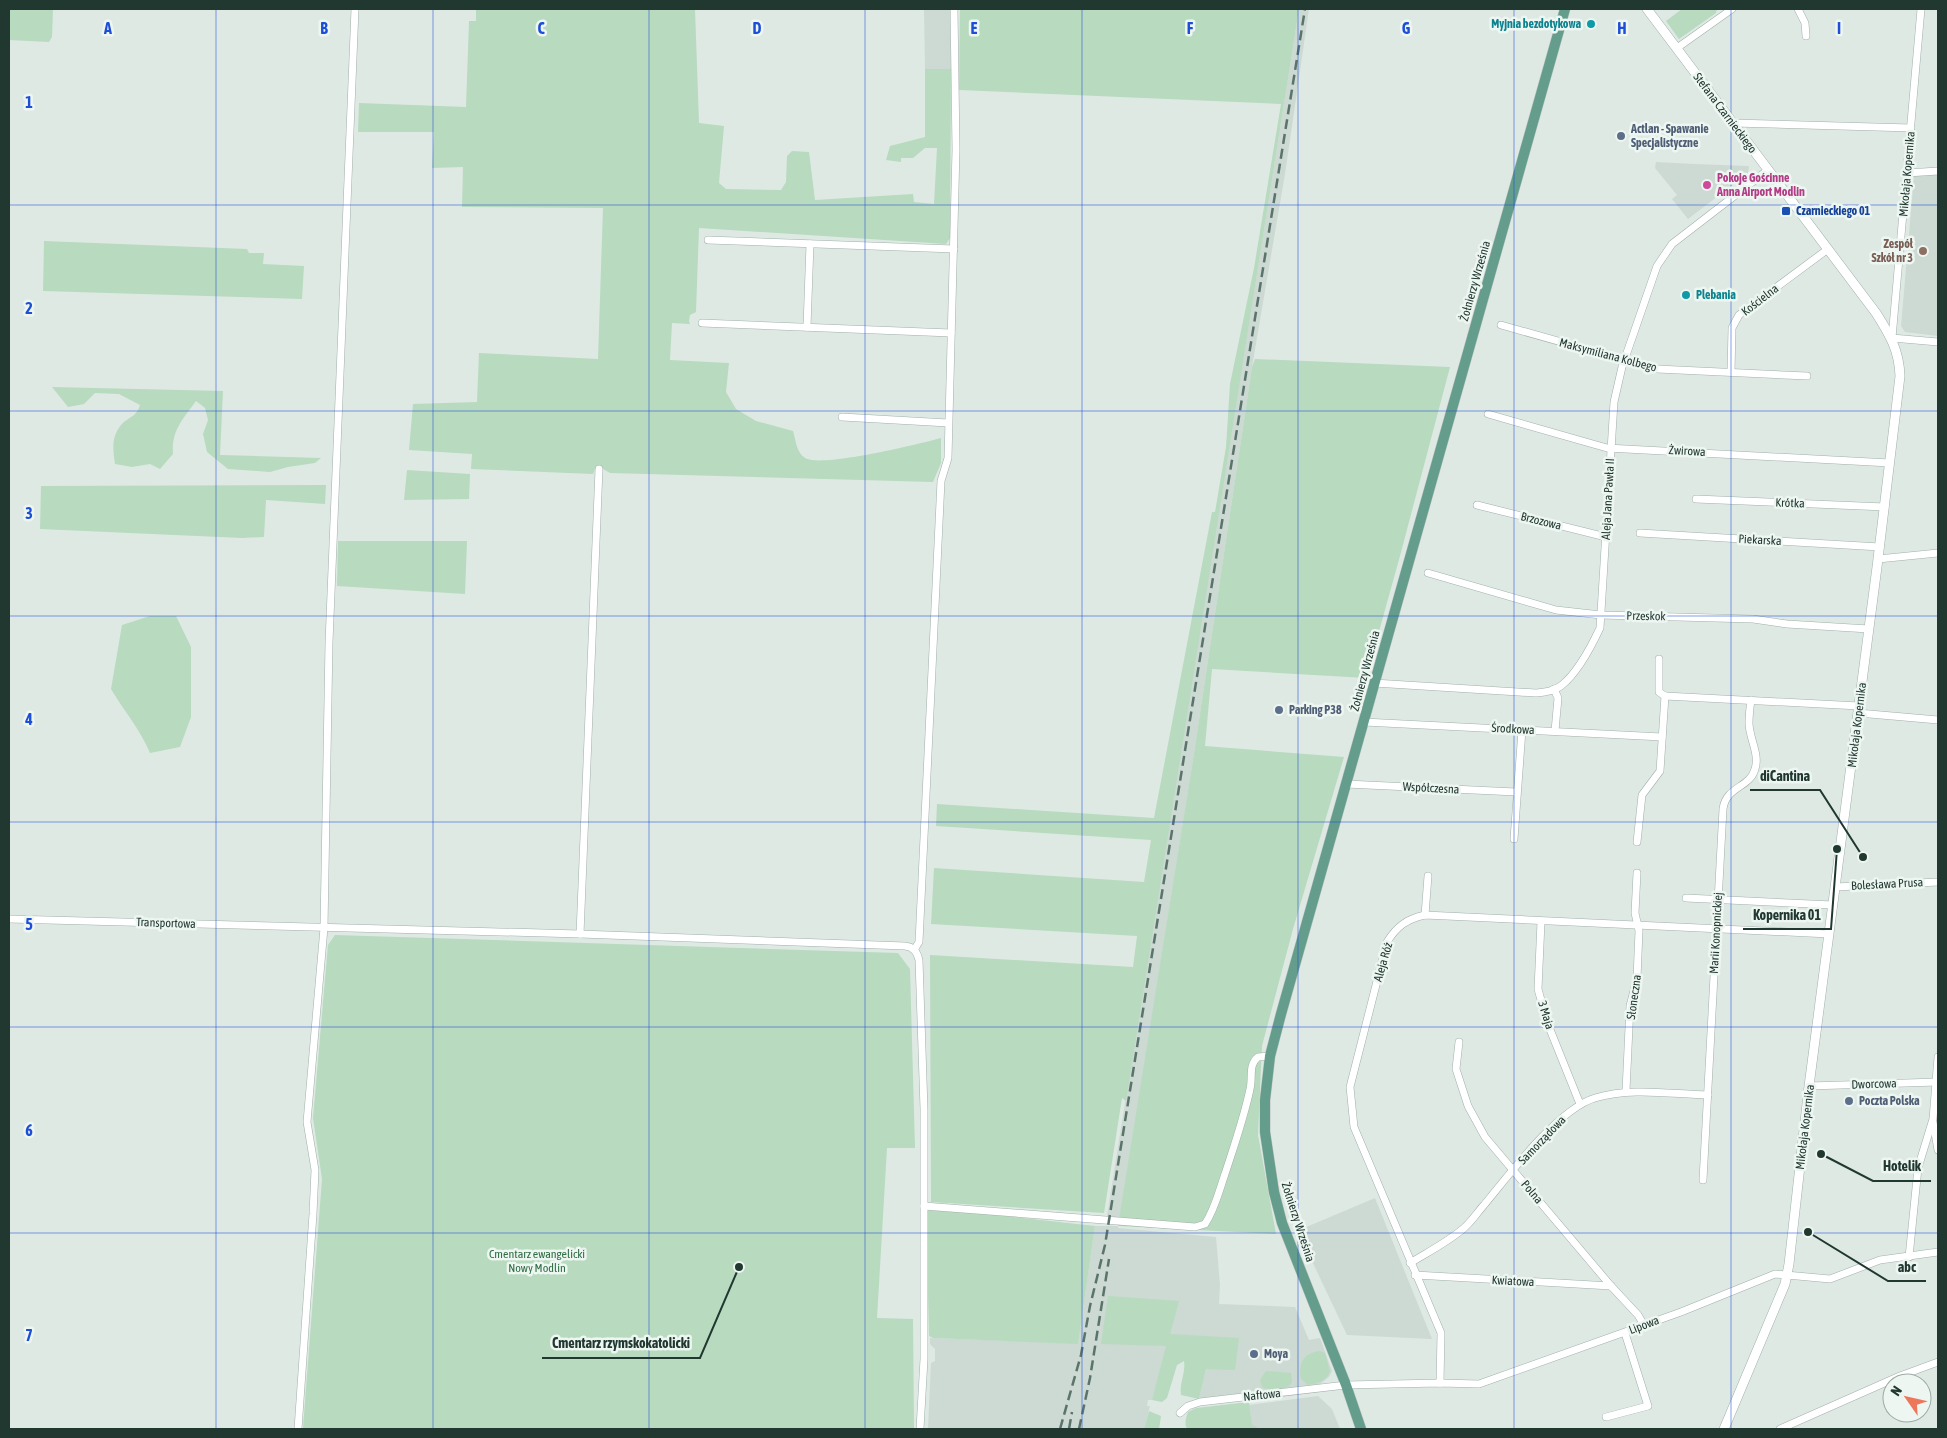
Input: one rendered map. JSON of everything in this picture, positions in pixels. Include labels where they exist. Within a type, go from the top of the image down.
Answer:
[{"type":"main road","name":"Żołnierzy Września","points":[[1362,1428],[1289,1241],[1274,1192],[1265,1132],[1265,1100],[1270,1056],[1280,1014],[1565,9]]},
{"type":"street","points":[[298,1429],[315,1170],[307,1122],[324,928],[329,642],[355,9]]},
{"type":"street","points":[[920,1429],[924,1359],[924,1108],[919,960],[914,950],[919,942],[941,481],[946,467],[948,422],[956,150],[954,9]]},
{"type":"street","name":"Stefana Czarnieckiego","points":[[1647,9],[1828,249],[1892,338]]},
{"type":"street","points":[[1798,9],[1805,23],[1806,36]]},
{"type":"street","name":"Mikołaja Kopernika","points":[[1724,1429],[1788,1274],[1809,1086],[1880,547],[1900,376],[1900,362],[1892,338],[1921,9]]},
{"type":"street","points":[[1677,48],[1729,10]]},
{"type":"street","points":[[1733,123],[1911,128]]},
{"type":"street","name":"Aleja Jana Pawła II","points":[[1554,689],[1562,685],[1571,675],[1600,628],[1614,402],[1625,360],[1657,266],[1672,244],[1768,170]]},
{"type":"street","points":[[1907,173],[1938,171]]},
{"type":"street","points":[[708,240],[954,249]]},
{"type":"street","points":[[807,327],[810,244]]},
{"type":"street","name":"Kościelna","points":[[1731,372],[1732,328],[1739,315],[1828,249]]},
{"type":"street","points":[[702,323],[951,333]]},
{"type":"street","name":"Maksymiliana Kolbego","points":[[1501,325],[1658,369],[1806,376]]},
{"type":"street","points":[[1892,338],[1938,342]]},
{"type":"street","name":"Żwirowa","points":[[1488,414],[1588,444],[1611,448],[1890,463]]},
{"type":"street","points":[[842,417],[948,422]]},
{"type":"street","points":[[580,934],[599,470]]},
{"type":"street","name":"Krótka","points":[[1696,499],[1885,507]]},
{"type":"street","name":"Brzozowa","points":[[1477,505],[1606,537]]},
{"type":"street","name":"Piekarska","points":[[1640,533],[1880,547]]},
{"type":"street","points":[[1878,559],[1938,553]]},
{"type":"street","name":"Przeskok","points":[[1428,574],[1556,610],[1601,615],[1753,620],[1787,624],[1869,628]]},
{"type":"street","points":[[1659,659],[1659,692],[1665,696],[1751,700],[1859,709],[1938,720]]},
{"type":"street","points":[[1374,683],[1536,693],[1549,692],[1554,689],[1558,698],[1555,731]]},
{"type":"street","points":[[1638,842],[1642,795],[1660,771],[1665,696]]},
{"type":"street","name":"Marii Konopnickiej","points":[[1703,1180],[1724,804],[1726,798],[1748,779],[1756,767],[1749,724],[1751,700]]},
{"type":"street","name":"Środkowa","points":[[1364,722],[1662,737]]},
{"type":"street","points":[[1514,839],[1522,730]]},
{"type":"street","name":"Współczesna","points":[[1346,784],[1516,792]]},
{"type":"street","name":"Słoneczna","points":[[1626,1091],[1630,1006],[1637,978],[1637,925],[1635,913],[1637,873]]},
{"type":"street","points":[[1424,916],[1428,876]]},
{"type":"street","name":"Bolesława Prusa","points":[[1835,887],[1938,882]]},
{"type":"street","points":[[1686,898],[1833,905]]},
{"type":"street","name":"Aleja Róż","points":[[1440,1383],[1441,1333],[1415,1276],[1354,1127],[1350,1087],[1387,942],[1394,931],[1403,922],[1414,917],[1424,916],[1829,934]]},
{"type":"street","name":"Transportowa","points":[[9,919],[580,934],[905,946],[914,950]]},
{"type":"street","name":"3 Maja","points":[[1541,922],[1538,989],[1547,1022],[1580,1104]]},
{"type":"street","name":"Polna","points":[[1459,1042],[1456,1069],[1468,1106],[1485,1136],[1611,1286],[1638,1315],[1644,1325]]},
{"type":"street","points":[[924,1206],[1195,1227],[1205,1224],[1216,1202],[1242,1123],[1252,1084],[1253,1062],[1258,1057],[1270,1056]]},
{"type":"street","points":[[1909,1257],[1918,1168],[1933,1119],[1938,1058]]},
{"type":"street","name":"Dworcowa","points":[[1809,1086],[1937,1082]]},
{"type":"street","name":"Samorządowa","points":[[1410,1263],[1446,1242],[1465,1227],[1513,1170],[1551,1129],[1580,1104],[1594,1098],[1626,1091],[1708,1095]]},
{"type":"street","points":[[1933,1119],[1938,1150]]},
{"type":"street","name":"Lipowa","points":[[1346,1385],[1479,1384],[1625,1333],[1776,1274],[1830,1279],[1880,1260],[1938,1252]]},
{"type":"street","name":"Kwiatowa","points":[[1415,1276],[1611,1286]]},
{"type":"street","points":[[1606,1417],[1648,1406],[1625,1333]]},
{"type":"street","points":[[1780,1429],[1900,1376],[1938,1362]]},
{"type":"street","name":"Naftowa","points":[[1180,1413],[1188,1406],[1200,1402],[1346,1385]]},
{"type":"shaded area","points":[[924,9],[950,9],[951,69],[925,69]]},
{"type":"shaded area","points":[[1299,9],[1309,9],[1285,174],[1252,367],[1195,747],[1120,1218],[1107,1216]]},
{"type":"shaded area","points":[[1656,162],[1749,166],[1748,173],[1688,219],[1672,199],[1677,195],[1655,168]]},
{"type":"shaded area","name":"Zespół Szkół nr 3","points":[[1938,174],[1938,336],[1905,332],[1901,326],[1914,176]]},
{"type":"shaded area","points":[[1375,1198],[1432,1339],[1347,1335],[1312,1261],[1304,1228]]},
{"type":"shaded area","points":[[1095,1226],[1118,1226],[1118,1228],[1216,1237],[1220,1285],[1219,1304],[1295,1307],[1309,1340],[1320,1338],[1332,1371],[1329,1377],[1320,1384],[1199,1399],[1206,1369],[1170,1334],[1152,1400],[1148,1400],[1147,1406],[1150,1406],[1144,1429],[928,1429],[931,1363],[935,1361],[935,1349],[930,1344],[930,1338],[1078,1343]]},
{"type":"shaded area","points":[[1318,1396],[1332,1409],[1340,1429],[1261,1429],[1252,1426],[1249,1405]]},
{"type":"green space","points":[[9,9],[53,9],[52,37],[49,42],[9,40]]},
{"type":"green space","points":[[476,9],[695,9],[699,123],[724,126],[719,183],[726,189],[781,190],[786,182],[787,156],[792,151],[809,152],[815,200],[913,194],[914,202],[934,204],[937,148],[925,148],[913,158],[901,158],[901,162],[886,160],[890,146],[925,137],[925,69],[951,69],[950,238],[946,244],[699,228],[696,312],[690,315],[690,324],[672,323],[670,360],[729,363],[726,392],[736,409],[756,421],[793,431],[798,449],[805,458],[830,460],[849,458],[893,450],[941,438],[941,463],[933,482],[610,473],[603,469],[595,469],[593,474],[471,469],[472,454],[409,450],[413,404],[477,402],[479,353],[598,359],[603,208],[462,207],[463,167],[432,168],[434,132],[358,132],[359,103],[466,107],[469,21],[476,21]]},
{"type":"green space","points":[[960,9],[1299,9],[1126,1101],[1122,1098],[1104,1213],[931,1202],[930,955],[1133,967],[1137,936],[931,924],[934,868],[1144,882],[1151,840],[936,826],[937,804],[1154,818],[1212,512],[1215,512],[1226,447],[1230,384],[1254,268],[1281,104],[959,90]]},
{"type":"green space","points":[[1682,9],[1717,9],[1716,13],[1679,39],[1666,21]]},
{"type":"green space","points":[[44,241],[247,249],[249,253],[264,253],[263,264],[304,266],[302,299],[43,291]]},
{"type":"green space","points":[[1255,359],[1450,367],[1366,678],[1212,669],[1205,746],[1344,757],[1293,929],[1262,1046],[1258,1135],[1276,1234],[1118,1226],[1195,747],[1252,367]]},
{"type":"green space","points":[[52,387],[223,391],[220,455],[321,458],[315,463],[270,472],[228,469],[207,452],[203,434],[208,420],[205,408],[196,401],[176,432],[173,454],[160,469],[150,464],[132,467],[115,464],[113,449],[116,434],[121,425],[134,415],[140,405],[119,394],[95,393],[84,404],[68,407]]},
{"type":"green space","points":[[407,470],[470,474],[469,499],[404,500]]},
{"type":"green space","points":[[326,485],[325,504],[266,500],[264,537],[242,538],[40,529],[41,486]]},
{"type":"green space","points":[[338,541],[467,541],[465,594],[337,586]]},
{"type":"green space","points":[[150,616],[176,616],[191,647],[191,717],[180,747],[150,753],[137,728],[111,689],[122,625]]},
{"type":"green space","name":"Cmentarz ewangelicki Nowy Modlin","points":[[335,935],[898,953],[910,969],[915,1148],[887,1148],[877,1318],[913,1319],[914,1429],[303,1428],[322,1179],[313,1118],[328,945]]},
{"type":"green space","points":[[926,1210],[987,1214],[1095,1226],[1078,1344],[933,1338],[929,1336]]},
{"type":"green space","points":[[1108,1296],[1179,1301],[1170,1334],[1239,1338],[1235,1370],[1206,1369],[1199,1399],[1181,1395],[1184,1361],[1177,1365],[1167,1398],[1162,1402],[1152,1400],[1166,1346],[1101,1344]]},
{"type":"green space","points":[[1319,1351],[1325,1353],[1330,1372],[1321,1381],[1308,1385],[1301,1379],[1301,1364],[1309,1354]]},
{"type":"green space","points":[[1266,1371],[1291,1373],[1292,1382],[1286,1387],[1278,1389],[1262,1387],[1260,1380]]},
{"type":"green space","points":[[1249,1402],[1252,1425],[1261,1429],[1187,1429],[1185,1423],[1188,1412],[1196,1408]]},
{"type":"green space","points":[[1149,1411],[1161,1416],[1159,1429],[1144,1429]]},
{"type":"railway","points":[[1060,1429],[1081,1355],[1090,1306],[1105,1245],[1305,9]]},
{"type":"railway","points":[[1079,1429],[1090,1378],[1109,1259]]},
{"type":"railway","points":[[1069,1429],[1072,1412]]},
{"type":"place","name":"Myjnia bezdotykowa","points":[[1591,24]]},
{"type":"place","name":"Actlan - Spawanie Specjalistyczne","points":[[1621,136]]},
{"type":"place","name":"Pokoje Gościnne Anna Airport Modlin","points":[[1707,185]]},
{"type":"place","name":"Czarnieckiego 01","points":[[1786,211]]},
{"type":"place","name":"Zespół Szkół nr 3","points":[[1923,251]]},
{"type":"place","name":"Plebania","points":[[1686,295]]},
{"type":"place","name":"Parking P38","points":[[1279,710]]},
{"type":"place","name":"Kopernika 01","points":[[1837,849]]},
{"type":"place","name":"diCantina","points":[[1863,857]]},
{"type":"place","name":"Poczta Polska","points":[[1849,1101]]},
{"type":"place","name":"Hotelik","points":[[1821,1154]]},
{"type":"place","name":"abc","points":[[1808,1232]]},
{"type":"place","name":"Cmentarz rzymskokatolicki","points":[[739,1267]]},
{"type":"place","name":"Moya","points":[[1254,1354]]}]
